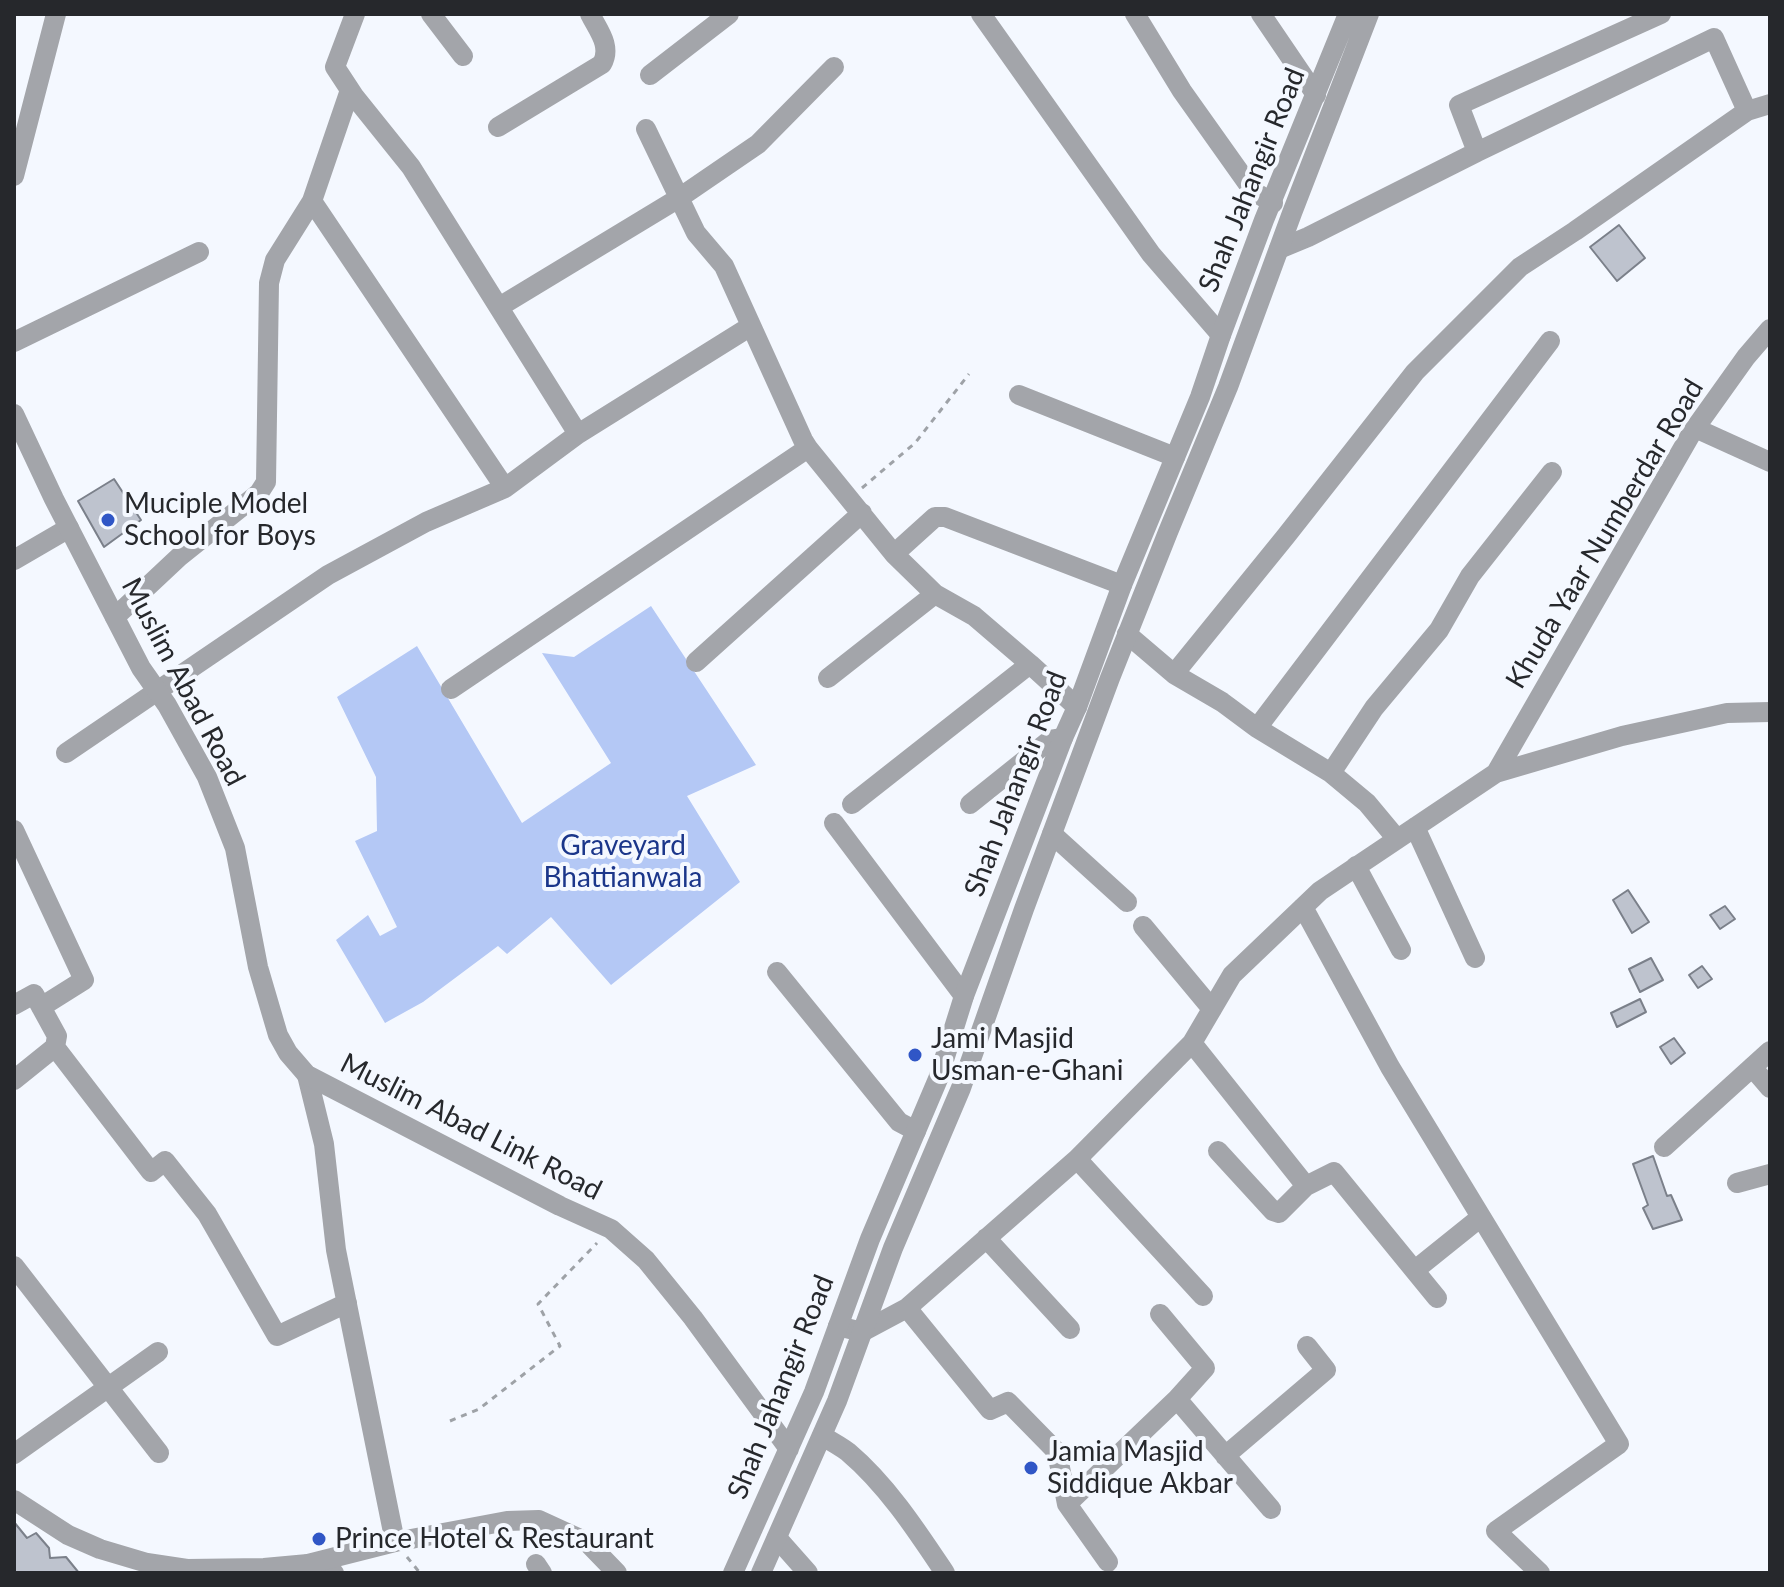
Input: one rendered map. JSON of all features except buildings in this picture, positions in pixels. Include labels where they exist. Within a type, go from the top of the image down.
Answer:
[{"type":"street","points":[[14,176],[56,14]]},
{"type":"street","points":[[355,14],[335,67],[411,167],[578,434]]},
{"type":"street","points":[[431,14],[463,56]]},
{"type":"street","points":[[498,127],[602,64],[607,56],[605,43],[590,14]]},
{"type":"street","points":[[650,75],[729,14]]},
{"type":"street","points":[[981,14],[1151,254],[1221,335]]},
{"type":"street","points":[[1135,14],[1182,91],[1253,191],[1273,203]]},
{"type":"street","points":[[1261,14],[1316,95]]},
{"type":"street","name":"Shah Jahangir Road","points":[[733,1573],[814,1392],[870,1239],[938,1079],[964,996],[1063,738],[1200,397],[1221,335],[1348,14]]},
{"type":"street","name":"Shah Jahangir Road","points":[[761,1573],[822,1436],[893,1248],[961,1088],[1127,634],[1228,387],[1369,14]]},
{"type":"street","points":[[1477,152],[1459,105],[1661,14]]},
{"type":"street","points":[[1279,249],[1714,38],[1747,111]]},
{"type":"street","points":[[499,307],[679,198],[758,144],[834,67]]},
{"type":"street","points":[[115,617],[179,557],[259,493],[266,482],[269,283],[275,260],[312,201],[350,90]]},
{"type":"street","points":[[1174,674],[1415,372],[1520,267],[1747,111],[1770,104]]},
{"type":"street","points":[[646,129],[696,233],[724,266],[808,448],[894,554],[935,594],[974,616],[1077,707]]},
{"type":"street","points":[[312,201],[505,488]]},
{"type":"street","points":[[14,342],[199,252]]},
{"type":"street","points":[[66,753],[328,575],[426,522],[505,488],[578,434],[751,326]]},
{"type":"street","name":"Khuda Yaar Numberdar Road","points":[[1496,773],[1695,428],[1770,329]]},
{"type":"street","points":[[1257,728],[1550,341]]},
{"type":"street","points":[[1019,395],[1175,457]]},
{"type":"street","name":"Muslim Abad Road","points":[[14,414],[141,668],[167,705],[213,791],[235,848],[258,967],[278,1035],[288,1053],[307,1075]]},
{"type":"street","points":[[1695,428],[1770,462]]},
{"type":"street","points":[[451,689],[808,448]]},
{"type":"street","points":[[1331,773],[1374,708],[1439,630],[1470,576],[1552,472]]},
{"type":"street","points":[[696,662],[856,506]]},
{"type":"street","points":[[894,554],[935,517],[945,517],[1122,585]]},
{"type":"street","points":[[14,560],[69,528]]},
{"type":"street","points":[[828,678],[935,594]]},
{"type":"street","points":[[1127,634],[1174,674],[1331,773],[1367,803],[1397,839]]},
{"type":"street","points":[[852,804],[1030,664]]},
{"type":"street","points":[[838,1326],[862,1332],[907,1308],[1077,1159],[1192,1043],[1232,975],[1320,891],[1496,773],[1622,736],[1727,713],[1770,712]]},
{"type":"street","points":[[970,804],[1050,740],[1063,738]]},
{"type":"street","points":[[834,823],[964,996]]},
{"type":"street","points":[[1415,827],[1475,958]]},
{"type":"street","points":[[14,830],[84,980],[41,1007]]},
{"type":"street","points":[[1052,834],[1127,902]]},
{"type":"street","points":[[1356,866],[1401,950]]},
{"type":"street","points":[[1303,907],[1390,1067],[1619,1444],[1496,1531],[1540,1573]]},
{"type":"street","points":[[1143,926],[1212,1009]]},
{"type":"street","points":[[777,972],[899,1122],[916,1131]]},
{"type":"street","points":[[14,1005],[34,994],[57,1036],[55,1047],[14,1080]]},
{"type":"street","points":[[1192,1043],[1306,1186]]},
{"type":"street","points":[[55,1047],[151,1172],[165,1161],[207,1214],[277,1336],[347,1303]]},
{"type":"street","points":[[1664,1147],[1770,1051]]},
{"type":"street","points":[[1752,1067],[1770,1088]]},
{"type":"street","name":"Muslim Abad Link Road","points":[[307,1075],[560,1206],[611,1229],[646,1260],[693,1318],[789,1449]]},
{"type":"street","name":"Muslim Abad Link Road","points":[[307,1075],[324,1144],[336,1250],[395,1542]]},
{"type":"street","points":[[1218,1151],[1273,1211],[1279,1213],[1306,1186],[1334,1172],[1437,1298]]},
{"type":"street","points":[[1077,1159],[1203,1296]]},
{"type":"street","points":[[1737,1183],[1770,1174]]},
{"type":"street","points":[[1415,1270],[1481,1217]]},
{"type":"street","points":[[986,1238],[1070,1329]]},
{"type":"street","points":[[14,1266],[159,1453]]},
{"type":"street","points":[[907,1308],[990,1410],[1008,1402],[1057,1452],[1067,1504],[1108,1569]]},
{"type":"street","points":[[1067,1504],[1177,1399],[1205,1368],[1160,1314]]},
{"type":"street","points":[[1225,1456],[1326,1370],[1307,1346]]},
{"type":"street","points":[[14,1454],[158,1352]]},
{"type":"street","points":[[1177,1399],[1271,1509]]},
{"type":"street","points":[[822,1436],[847,1451],[879,1484],[945,1573]]},
{"type":"street","points":[[14,1500],[68,1535],[100,1549],[147,1563],[187,1569],[304,1568],[334,1573]]},
{"type":"street","points":[[304,1568],[395,1542],[507,1521],[539,1520],[587,1542],[617,1573]]},
{"type":"street","points":[[777,1538],[808,1573]]},
{"type":"path","points":[[856,506],[915,443],[969,374]]},
{"type":"path","points":[[450,1421],[479,1409],[560,1346],[538,1304],[611,1229]]},
{"type":"green space","name":"Graveyard Bhattianwala","points":[[651,606],[756,765],[687,796],[740,882],[611,985],[551,917],[507,954],[498,946],[423,1002],[385,1023],[336,940],[368,915],[380,936],[397,927],[355,841],[377,831],[376,777],[337,697],[417,646],[522,823],[611,763],[542,653],[574,657]]},
{"type":"place","name":"Muciple Model School for Boys","points":[[108,520]]},
{"type":"place","name":"Jami Masjid Usman-e-Ghani","points":[[915,1055]]},
{"type":"place","name":"Jamia Masjid Siddique Akbar","points":[[1031,1468]]},
{"type":"place","name":"Prince Hotel & Restaurant","points":[[319,1539]]}]
